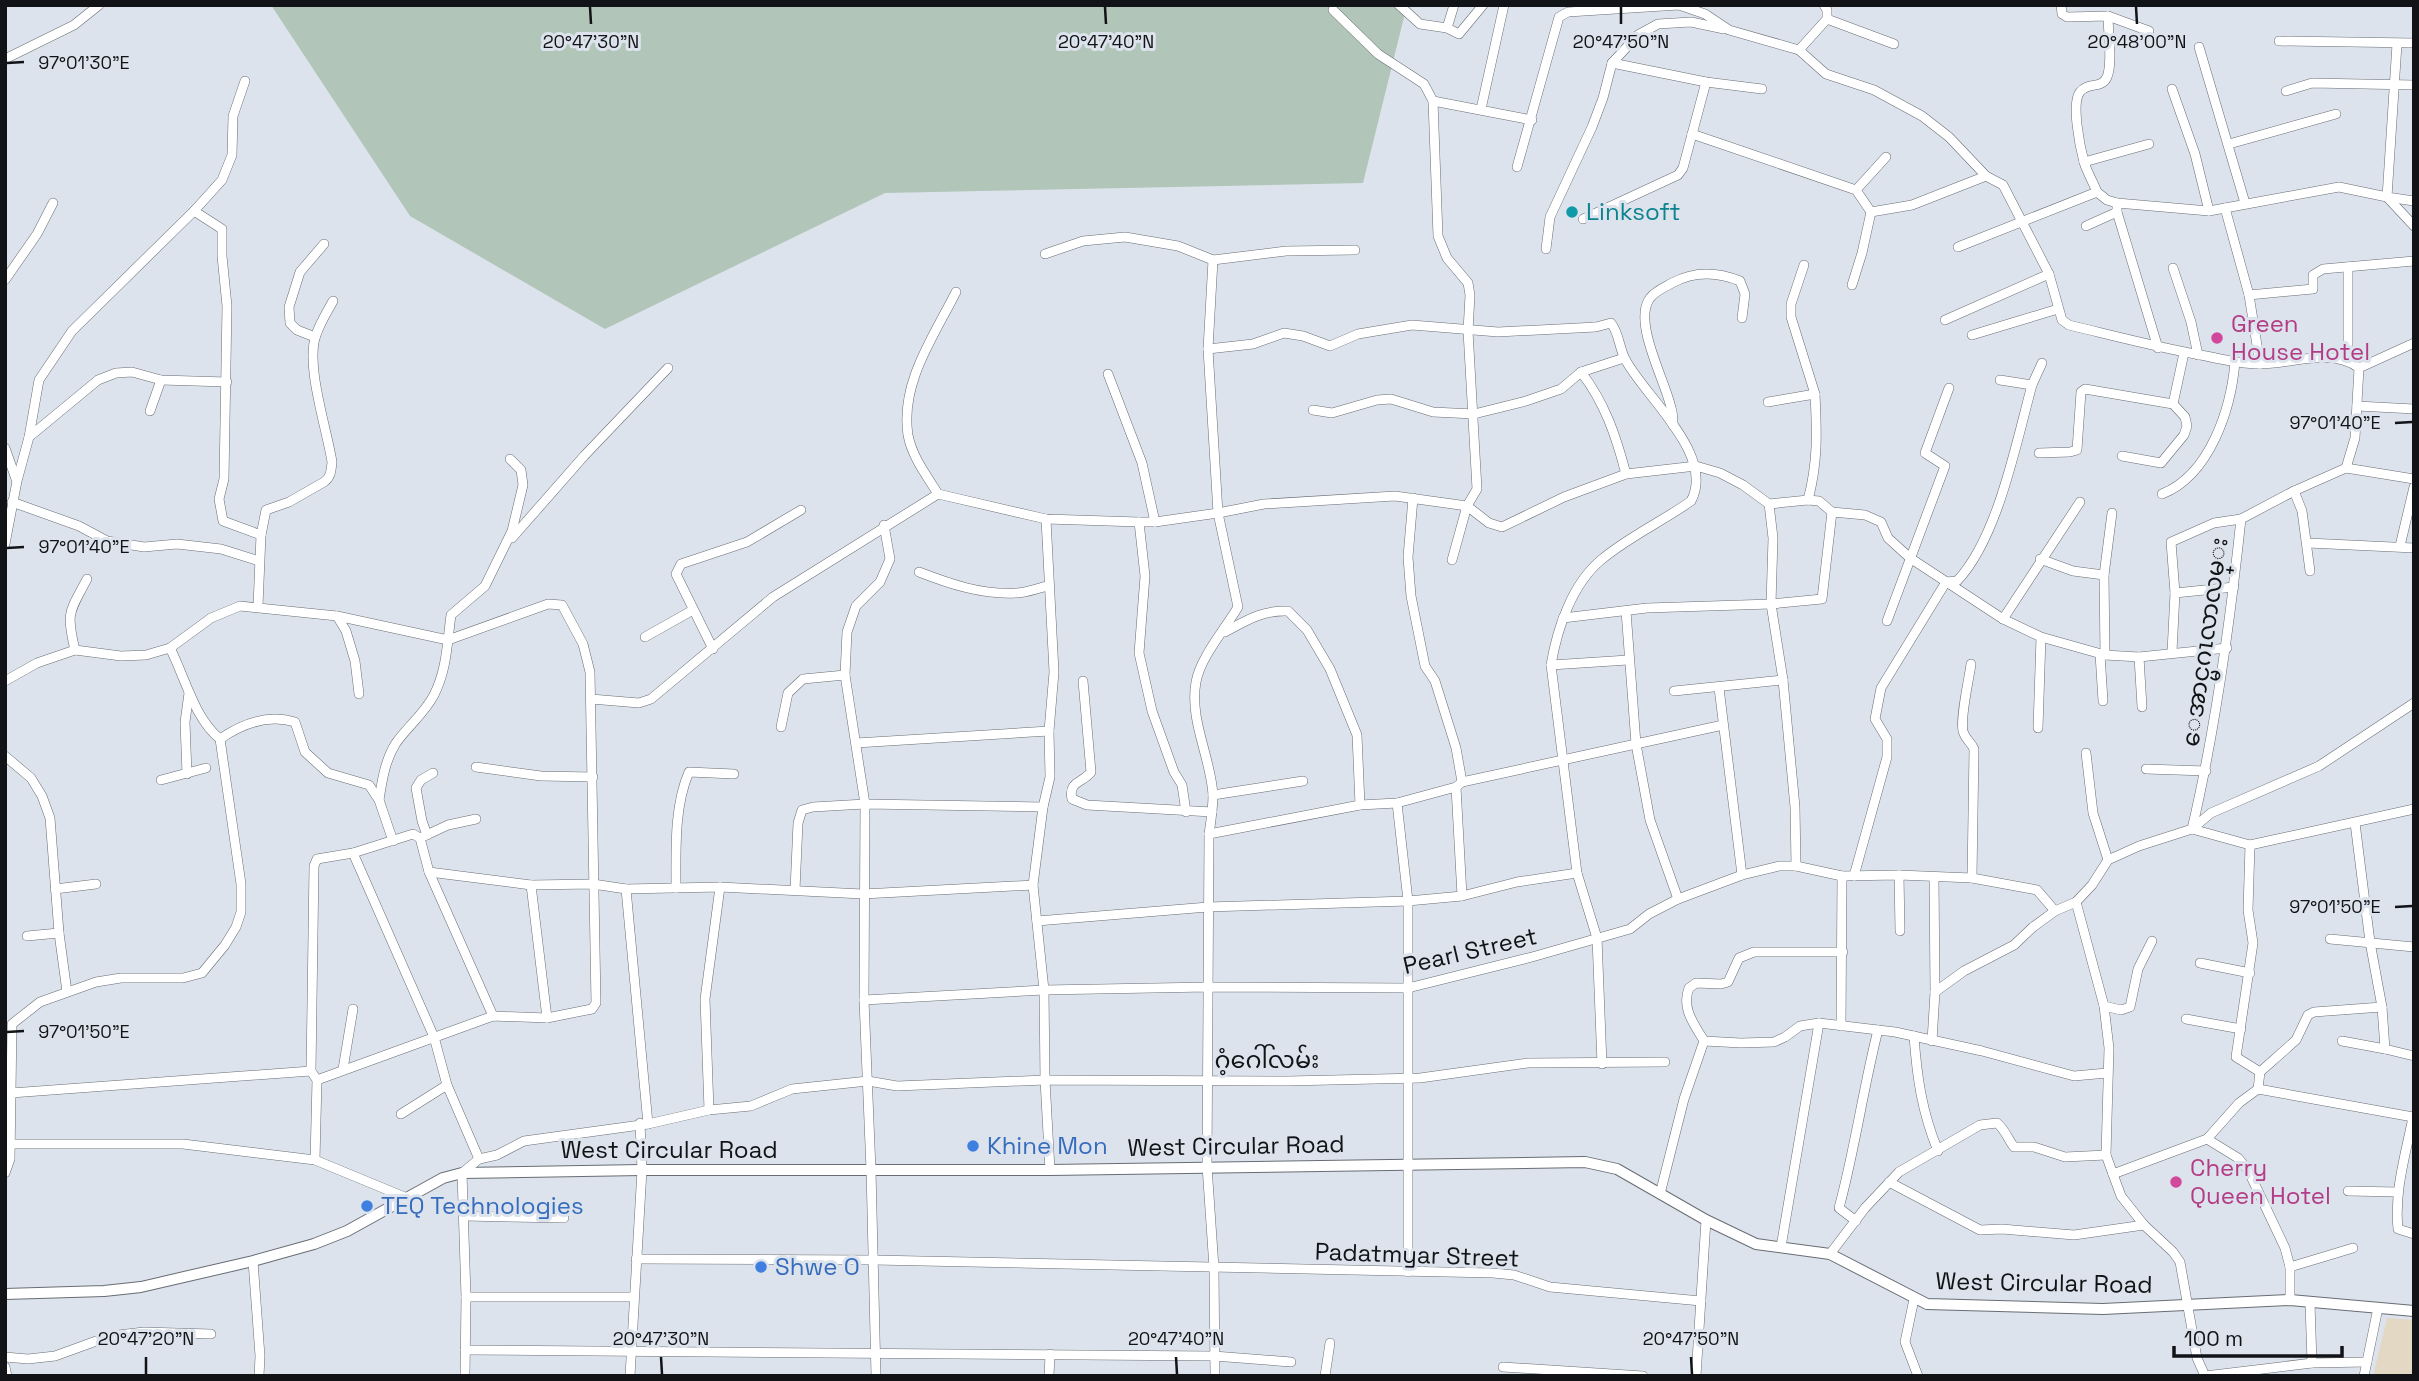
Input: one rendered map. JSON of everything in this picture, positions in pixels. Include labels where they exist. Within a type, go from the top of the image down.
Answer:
[{"type":"street","points":[[5,59],[74,25],[99,5]]},
{"type":"street","points":[[1399,5],[1420,24],[1447,28],[1459,34],[1483,5]]},
{"type":"street","points":[[1447,28],[1454,5]]},
{"type":"street","points":[[1481,109],[1504,5]]},
{"type":"street","points":[[1517,167],[1559,17],[1568,12],[1679,5],[1705,14],[1729,30]]},
{"type":"street","points":[[1799,50],[1827,19],[1824,5]]},
{"type":"street","points":[[2061,5],[2062,14],[2067,17],[2108,16],[2149,31]]},
{"type":"street","points":[[1333,10],[1378,54],[1424,84],[1433,101],[1438,236],[1447,258],[1468,283],[1470,295],[1468,331],[1477,489],[1467,506],[1452,560]]},
{"type":"street","points":[[2108,16],[2109,71],[2106,80],[2102,84],[2085,87],[2078,93],[2076,108],[2084,162],[2097,192],[2117,207],[2209,211],[2339,187],[2414,201]]},
{"type":"street","points":[[1827,19],[1894,44]]},
{"type":"street","points":[[1546,249],[1550,217],[1592,127],[1612,63],[1638,35],[1658,24],[1691,22],[1799,50],[1826,74],[1874,90],[1922,116],[1949,137],[1986,176],[2003,185],[2049,274],[2062,320],[2069,325],[2158,348],[2235,362],[2260,364],[2325,358],[2348,359],[2359,368]]},
{"type":"street","points":[[2279,41],[2414,43]]},
{"type":"street","points":[[2397,44],[2387,197],[2414,226]]},
{"type":"street","points":[[2199,47],[2245,203]]},
{"type":"street","points":[[1612,63],[1706,82],[1762,89]]},
{"type":"street","points":[[5,544],[39,380],[72,331],[222,180],[232,155],[233,116],[245,81]]},
{"type":"street","points":[[1583,219],[1678,175],[1683,168],[1706,82]]},
{"type":"street","points":[[2286,91],[2312,83],[2414,85]]},
{"type":"street","points":[[2172,89],[2194,154],[2209,211]]},
{"type":"street","points":[[1433,101],[1532,120]]},
{"type":"street","points":[[2228,144],[2336,114]]},
{"type":"street","points":[[1692,134],[1856,190],[1871,212],[1852,285]]},
{"type":"street","points":[[2084,162],[2149,144]]},
{"type":"street","points":[[1856,190],[1886,156]]},
{"type":"street","points":[[1871,212],[1912,205],[1986,176]]},
{"type":"street","points":[[1958,247],[2097,192]]},
{"type":"street","points":[[5,280],[37,234],[53,203]]},
{"type":"street","points":[[2086,226],[2117,207]]},
{"type":"street","points":[[2117,207],[2158,348]]},
{"type":"street","points":[[2225,208],[2249,295],[2260,364]]},
{"type":"street","points":[[194,211],[222,229],[227,306],[224,479],[219,499],[223,521],[261,535]]},
{"type":"street","points":[[1045,254],[1083,241],[1125,237],[1178,246],[1213,260],[1286,251],[1355,250]]},
{"type":"street","points":[[315,337],[297,331],[290,323],[289,306],[300,272],[324,244]]},
{"type":"street","points":[[1213,260],[1208,349],[1218,513],[1238,607],[1204,659],[1195,683],[1197,717],[1213,795],[1209,834],[1207,1167],[1214,1268],[1215,1376]]},
{"type":"street","points":[[2249,295],[2313,289],[2314,275],[2320,270],[2414,261]]},
{"type":"street","points":[[1804,265],[1791,304],[1791,317],[1815,394],[1818,444],[1815,474],[1808,500]]},
{"type":"street","points":[[2348,267],[2348,359]]},
{"type":"street","points":[[2173,268],[2192,322],[2198,355]]},
{"type":"street","points":[[1673,426],[1671,407],[1660,379],[1644,317],[1648,300],[1659,290],[1690,276],[1702,273],[1730,277],[1740,281],[1745,294],[1742,318]]},
{"type":"street","points":[[1945,320],[2049,274]]},
{"type":"street","points":[[938,494],[919,464],[908,436],[908,397],[915,375],[956,292]]},
{"type":"street","points":[[258,606],[261,535],[266,510],[289,502],[329,478],[332,463],[314,382],[315,337],[333,301]]},
{"type":"street","points":[[1972,335],[2058,309]]},
{"type":"street","points":[[1208,349],[1253,344],[1284,333],[1303,336],[1330,346],[1359,334],[1412,325],[1468,331],[1531,331],[1597,327],[1611,323],[1625,358],[1673,426],[1696,466],[1697,490],[1691,501],[1600,561],[1581,585],[1556,635],[1551,665],[1577,873],[1597,938],[1602,1064]]},
{"type":"street","points":[[2359,368],[2414,342]]},
{"type":"street","points":[[2173,404],[2184,352]]},
{"type":"street","points":[[1313,410],[1332,413],[1377,400],[1391,399],[1433,412],[1474,414],[1561,389],[1581,372],[1625,358]]},
{"type":"street","points":[[2162,494],[2176,488],[2190,477],[2212,444],[2224,420],[2233,390],[2235,362]]},
{"type":"street","points":[[1946,582],[1957,581],[1967,571],[1991,527],[2032,385],[2042,363]]},
{"type":"street","points":[[507,545],[584,456],[668,368]]},
{"type":"street","points":[[2359,368],[2355,438],[2346,468],[2414,479]]},
{"type":"street","points":[[29,437],[98,380],[116,373],[132,372],[161,380],[227,382]]},
{"type":"street","points":[[1581,372],[1608,413],[1626,474]]},
{"type":"street","points":[[1108,374],[1142,463],[1155,522]]},
{"type":"street","points":[[150,411],[161,380]]},
{"type":"street","points":[[2000,380],[2032,385]]},
{"type":"street","points":[[1887,621],[1945,466],[1925,453],[1949,388]]},
{"type":"street","points":[[2039,453],[2077,450],[2081,392],[2085,389],[2173,404],[2185,417],[2187,426],[2184,435],[2161,463],[2122,456]]},
{"type":"street","points":[[1769,402],[1815,394]]},
{"type":"street","points":[[2357,406],[2414,409]]},
{"type":"street","points":[[5,447],[17,481]]},
{"type":"street","points":[[379,800],[383,772],[396,743],[421,717],[446,667],[451,615],[485,586],[507,545],[523,485],[521,470],[510,459]]},
{"type":"street","points":[[591,699],[645,702],[713,649],[773,597],[938,494],[1046,519],[1139,522],[1218,513],[1264,504],[1383,497],[1413,498],[1467,506],[1489,523],[1502,527],[1564,497],[1626,474],[1696,466],[1720,473],[1769,503],[1819,501],[1832,512],[1866,515],[1881,522],[1888,538],[1910,558],[2003,619],[2041,637],[2103,655],[2139,657],[2227,648]]},
{"type":"street","name":"ေအာင္မဂၤလာလမ္း","points":[[2192,829],[2206,771],[2227,648],[2241,519],[2346,468]]},
{"type":"street","points":[[2400,547],[2414,487]]},
{"type":"street","points":[[2294,491],[2302,511],[2310,571]]},
{"type":"street","points":[[1413,498],[1408,557],[1411,596],[1425,666],[1435,681],[1455,748],[1459,784],[1462,896]]},
{"type":"street","points":[[12,502],[79,526],[107,541],[144,548],[177,544],[221,549],[259,561]]},
{"type":"street","points":[[2003,619],[2080,502]]},
{"type":"street","points":[[1769,503],[1773,538],[1771,604],[1783,680],[1795,807],[1796,866]]},
{"type":"street","points":[[713,649],[676,574],[681,564],[747,541],[801,510]]},
{"type":"street","points":[[1563,618],[1647,608],[1771,604],[1822,599],[1832,512]]},
{"type":"street","points":[[2103,701],[2104,575],[2112,513]]},
{"type":"street","points":[[1046,519],[1054,672],[1049,731],[1050,777],[1043,807],[1033,885],[1044,990],[1050,1170]]},
{"type":"street","points":[[2172,652],[2175,593],[2171,542],[2214,523],[2241,519]]},
{"type":"street","points":[[1139,522],[1145,576],[1139,653],[1143,678],[1174,772],[1182,785],[1186,812]]},
{"type":"street","points":[[876,1376],[872,1170],[864,1000],[865,804],[845,675],[847,632],[856,606],[880,582],[890,559],[884,526]]},
{"type":"street","points":[[2308,543],[2414,548]]},
{"type":"street","points":[[2040,559],[2073,572],[2104,575]]},
{"type":"street","points":[[919,572],[948,583],[989,593],[1018,593],[1048,586]]},
{"type":"street","points":[[75,650],[69,613],[87,579]]},
{"type":"street","points":[[1854,876],[1887,757],[1886,739],[1875,719],[1881,688],[1946,582]]},
{"type":"street","points":[[2175,593],[2234,587]]},
{"type":"street","points":[[5,681],[37,663],[75,650],[121,656],[146,655],[170,648],[211,618],[240,606],[337,616],[448,640],[548,604],[562,605],[583,644],[590,672],[596,1003],[592,1009],[547,1018],[493,1016],[317,1080]]},
{"type":"street","points":[[645,637],[693,610]]},
{"type":"street","points":[[1222,633],[1257,614],[1272,610],[1288,611],[1307,630],[1329,669],[1357,735],[1360,805]]},
{"type":"street","points":[[1626,611],[1636,744],[1650,820],[1678,899]]},
{"type":"street","points":[[337,616],[346,631],[355,661],[359,694]]},
{"type":"street","points":[[2038,727],[2041,637]]},
{"type":"street","points":[[5,1173],[9,1168],[11,1144],[9,1023],[40,1002],[96,982],[121,978],[183,978],[202,973],[236,927],[241,912],[241,884],[220,739],[212,732],[170,648]]},
{"type":"street","points":[[2139,657],[2142,707]]},
{"type":"street","points":[[1551,665],[1628,660]]},
{"type":"street","points":[[1971,664],[1962,725],[1966,738],[1974,749],[1972,878]]},
{"type":"street","points":[[782,727],[788,693],[803,678],[845,675]]},
{"type":"street","points":[[1674,691],[1783,680]]},
{"type":"street","points":[[1083,681],[1091,772],[1073,784],[1070,791],[1072,799],[1087,805],[1212,812]]},
{"type":"street","points":[[1719,688],[1742,875]]},
{"type":"street","points":[[187,774],[185,722],[190,691]]},
{"type":"street","points":[[1935,992],[1964,971],[2014,945],[2055,911],[2076,902],[2092,885],[2108,860],[2139,846],[2192,829],[2211,813],[2319,766],[2414,703]]},
{"type":"street","points":[[220,739],[235,729],[259,720],[280,718],[295,722],[305,752],[328,773],[369,785],[379,800],[393,841]]},
{"type":"street","points":[[1209,834],[1360,805],[1397,803],[1459,784],[1561,759],[1723,725]]},
{"type":"street","points":[[856,743],[1049,731]]},
{"type":"street","points":[[2086,753],[2093,813],[2108,860]]},
{"type":"street","points":[[5,757],[31,778],[42,796],[50,818],[59,933],[67,992]]},
{"type":"street","points":[[476,767],[541,776],[593,777]]},
{"type":"street","points":[[161,780],[206,768]]},
{"type":"street","points":[[2146,769],[2206,771]]},
{"type":"street","points":[[676,888],[677,836],[684,786],[689,772],[734,774]]},
{"type":"street","points":[[433,773],[421,780],[416,788],[429,872],[493,1016]]},
{"type":"street","points":[[1213,795],[1303,781]]},
{"type":"street","points":[[1397,803],[1408,901],[1408,1272]]},
{"type":"street","points":[[795,891],[798,823],[802,810],[865,804],[1043,807]]},
{"type":"street","points":[[2192,829],[2250,845],[2414,809]]},
{"type":"street","points":[[315,1160],[317,1080],[311,1071],[314,866],[317,859],[353,853],[413,834],[423,836],[449,825],[476,820]]},
{"type":"street","points":[[2355,822],[2370,942],[2382,1007],[2385,1049]]},
{"type":"street","points":[[2250,845],[2248,910],[2253,943],[2236,1057],[2260,1072]]},
{"type":"street","points":[[353,853],[434,1037],[447,1085],[480,1159]]},
{"type":"street","name":"Pearl Street","points":[[864,1000],[1044,990],[1408,988],[1630,929],[1648,914],[1678,899],[1742,875],[1779,866],[1796,866],[1842,876],[1972,878],[2036,891],[2055,911]]},
{"type":"street","points":[[429,872],[531,885],[593,884],[626,889],[720,887],[863,894],[1033,885]]},
{"type":"street","points":[[1037,921],[1208,907],[1408,901],[1462,896],[1517,882],[1577,873]]},
{"type":"street","points":[[1899,875],[1900,931]]},
{"type":"street","points":[[1841,1026],[1842,876]]},
{"type":"street","points":[[1932,1041],[1935,992],[1934,877]]},
{"type":"street","points":[[55,889],[96,884]]},
{"type":"street","points":[[531,885],[547,1018]]},
{"type":"street","points":[[709,1110],[705,999],[720,887]]},
{"type":"street","points":[[626,889],[644,1124],[630,1376]]},
{"type":"street","points":[[2076,902],[2104,1006],[2109,1048],[2106,1156],[2121,1196],[2144,1225],[2180,1262],[2197,1358],[2205,1376],[2312,1363],[2367,1362]]},
{"type":"street","points":[[26,936],[59,933]]},
{"type":"street","points":[[2330,939],[2414,947]]},
{"type":"street","points":[[2104,1006],[2121,1010],[2130,1007],[2138,968],[2152,941]]},
{"type":"street","points":[[1660,1194],[1684,1099],[1704,1041],[1686,1005],[1689,988],[1696,983],[1721,985],[1728,982],[1739,958],[1754,952],[1843,952]]},
{"type":"street","points":[[2200,963],[2250,973]]},
{"type":"street","points":[[2258,1089],[2260,1072],[2296,1041],[2308,1015],[2314,1012],[2382,1007]]},
{"type":"street","points":[[343,1069],[354,1009]]},
{"type":"street","points":[[2186,1019],[2241,1029]]},
{"type":"street","points":[[1704,1041],[1741,1044],[1774,1042],[1800,1026],[1819,1023],[1914,1036],[2074,1076],[2107,1073]]},
{"type":"street","points":[[1780,1247],[1819,1023]]},
{"type":"street","points":[[1856,1222],[1839,1208],[1851,1163],[1868,1065],[1878,1030]]},
{"type":"street","points":[[1914,1036],[1918,1082],[1925,1118],[1938,1151]]},
{"type":"street","points":[[2343,1041],[2414,1056]]},
{"type":"street","name":"ဂံ့ဂေါ်လမ်း","points":[[462,1173],[480,1159],[497,1155],[524,1141],[644,1124],[709,1110],[751,1106],[802,1087],[868,1081],[897,1086],[1045,1080],[1288,1081],[1409,1078],[1528,1063],[1665,1062]]},
{"type":"street","points":[[11,1093],[311,1071]]},
{"type":"street","points":[[401,1114],[447,1085]]},
{"type":"street","points":[[2113,1174],[2207,1139],[2239,1103],[2258,1089],[2414,1116],[2398,1192],[2398,1229],[2414,1234]]},
{"type":"street","points":[[1830,1254],[1899,1172],[1980,1125],[1997,1123],[2014,1147],[2034,1147],[2065,1157],[2106,1156]]},
{"type":"street","points":[[2207,1139],[2238,1158],[2248,1170],[2285,1248],[2290,1267],[2290,1300]]},
{"type":"street","points":[[11,1144],[183,1144],[315,1160],[407,1198]]},
{"type":"street","name":"West Circular Road","points":[[5,1294],[104,1292],[141,1287],[253,1261],[314,1244],[346,1231],[443,1178],[462,1173],[1050,1170],[1585,1162],[1616,1169],[1706,1220],[1756,1244],[1830,1254],[1914,1300],[1927,1304],[2103,1309],[2290,1300],[2414,1311]]},
{"type":"street","points":[[462,1173],[466,1297],[465,1376]]},
{"type":"street","points":[[1889,1182],[1980,1230],[2002,1229],[2074,1235],[2144,1225]]},
{"type":"street","points":[[2348,1191],[2398,1192]]},
{"type":"street","points":[[464,1216],[564,1219]]},
{"type":"street","points":[[1696,1376],[1706,1220]]},
{"type":"street","points":[[2290,1267],[2353,1248]]},
{"type":"street","name":"Padatmyar Street","points":[[636,1259],[874,1260],[1514,1275],[1550,1287],[1701,1301]]},
{"type":"street","points":[[253,1261],[259,1376]]},
{"type":"street","points":[[466,1297],[633,1297]]},
{"type":"street","points":[[1914,1300],[1905,1342],[1918,1376]]},
{"type":"street","points":[[2310,1303],[2312,1363]]},
{"type":"street","points":[[2364,1376],[2378,1308]]},
{"type":"street","points":[[5,1357],[28,1359],[55,1356],[110,1336],[144,1332],[211,1334]]},
{"type":"street","points":[[1325,1376],[1330,1343]]},
{"type":"street","points":[[465,1350],[1214,1356],[1290,1362]]},
{"type":"street","points":[[1049,1376],[1050,1354]]},
{"type":"street","points":[[5,1367],[7,1376]]},
{"type":"street","points":[[1503,1367],[1531,1372],[1643,1376]]},
{"type":"shaded area","points":[[2387,1318],[2414,1320],[2414,1376],[2373,1376]]},
{"type":"green space","points":[[271,5],[1407,5],[1363,183],[885,193],[605,329],[410,216]]},
{"type":"place","name":"Linksoft","points":[[1572,212]]},
{"type":"place","name":"Green House Hotel","points":[[2217,338]]},
{"type":"place","name":"Khine Mon","points":[[973,1146]]},
{"type":"place","name":"Cherry Queen Hotel","points":[[2176,1182]]},
{"type":"place","name":"TEQ Technologies","points":[[367,1206]]},
{"type":"place","name":"Shwe O","points":[[761,1267]]}]
